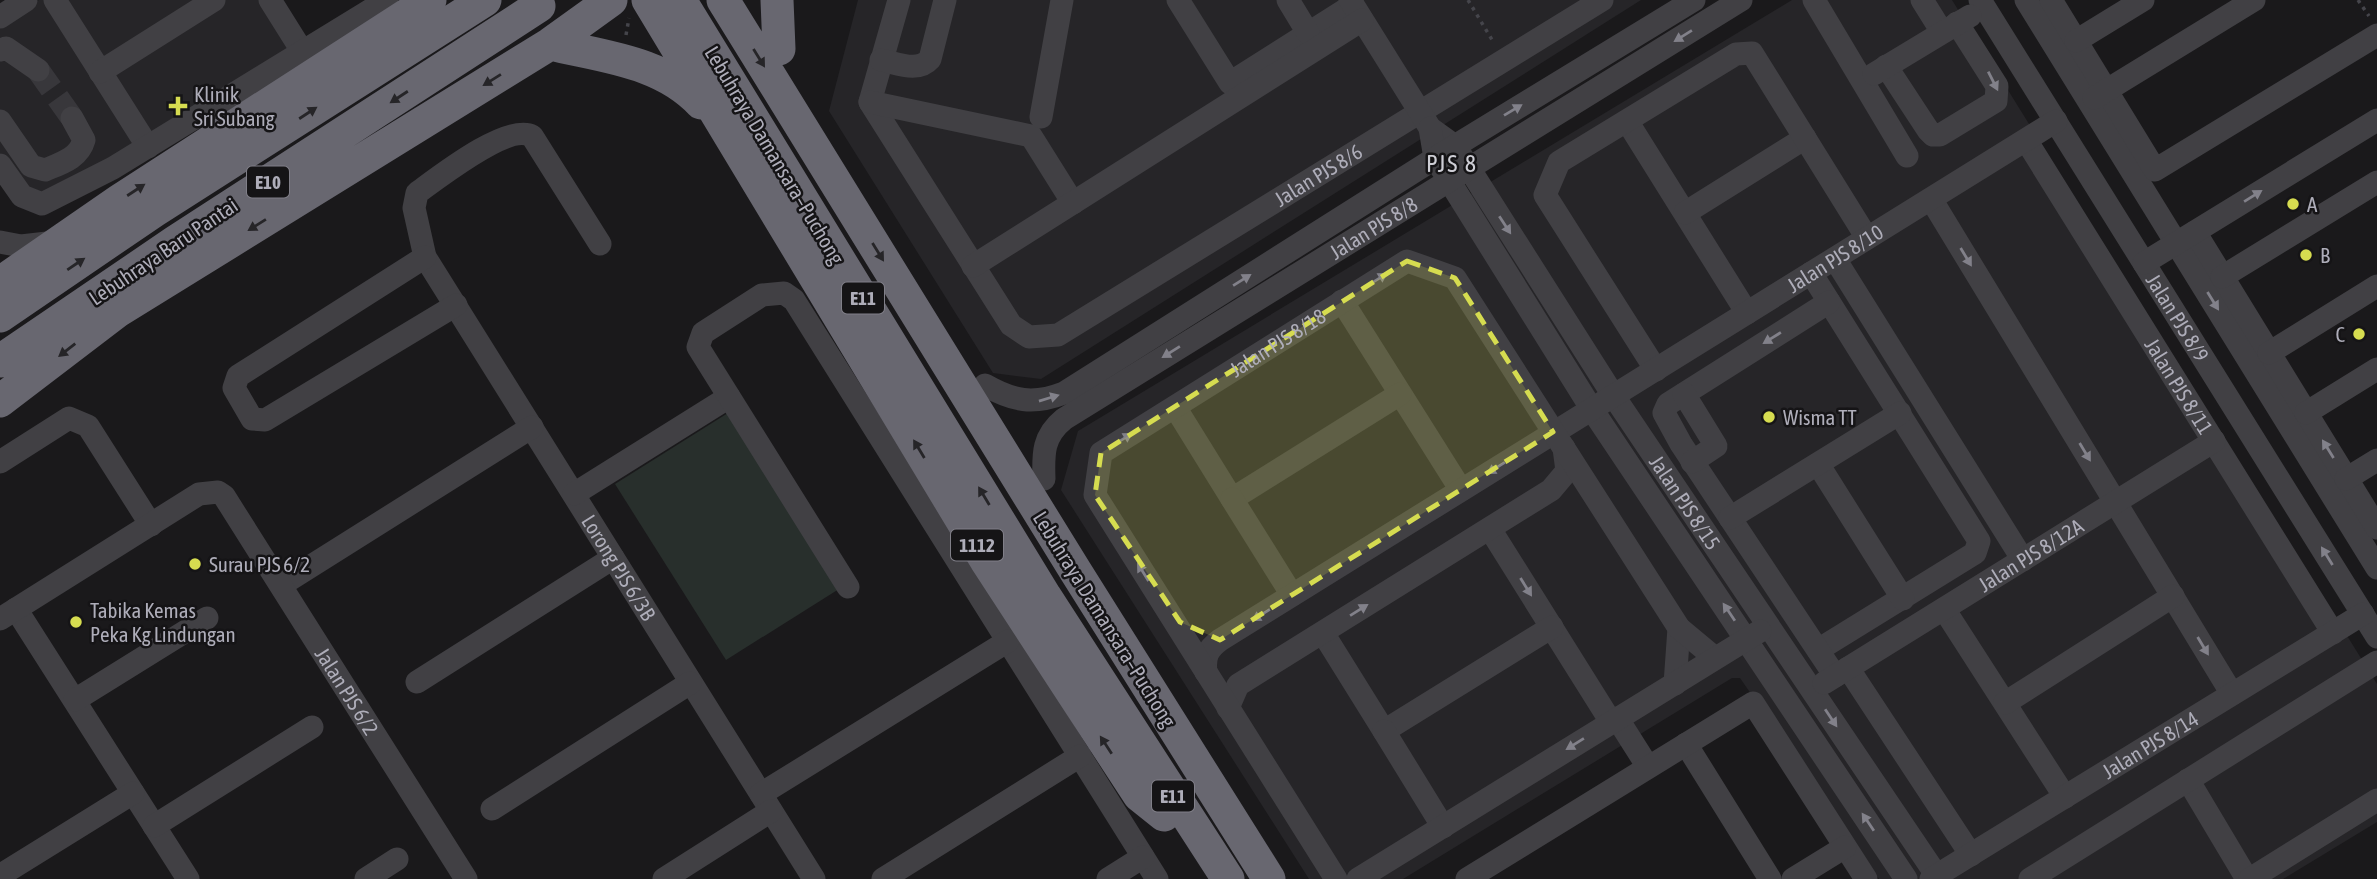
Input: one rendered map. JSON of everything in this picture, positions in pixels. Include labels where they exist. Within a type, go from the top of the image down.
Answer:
[{"type":"highway","points":[[0,283],[430,0]]},
{"type":"highway","name":"Lebuhraya Baru Pantai","points":[[0,316],[154,211],[485,0]]},
{"type":"highway","points":[[0,401],[118,311],[550,44],[611,0]]},
{"type":"highway","points":[[648,0],[719,122]]},
{"type":"highway","name":"Lebuhraya Damansara–Puchong","points":[[680,0],[1045,596],[1228,879]]},
{"type":"highway","name":"Lebuhraya Damansara–Puchong","points":[[723,0],[1269,879]]},
{"type":"highway","points":[[550,44],[562,23],[552,3]]},
{"type":"highway","name":"Lebuhraya Baru Pantai","points":[[0,361],[175,242],[552,3]]},
{"type":"highway","points":[[687,63],[691,30],[712,10],[739,8],[767,18],[985,385],[1291,879]]},
{"type":"highway","points":[[550,44],[622,59],[665,75],[685,86],[719,122]]},
{"type":"highway","name":"1112","points":[[719,122],[994,573],[1139,795],[1164,815]]},
{"type":"highway","points":[[1119,712],[1164,815],[1205,879]]},
{"type":"street","points":[[0,17],[26,0]]},
{"type":"street","points":[[55,0],[148,147]]},
{"type":"street","points":[[100,72],[214,0]]},
{"type":"street","points":[[270,0],[302,51]]},
{"type":"street","points":[[0,164],[22,196],[42,204],[148,147],[387,0]]},
{"type":"street","points":[[899,0],[870,102],[973,266],[1073,204],[1355,8]]},
{"type":"street","points":[[881,60],[917,67],[924,65],[930,58],[945,0]]},
{"type":"street","points":[[1041,117],[1062,0]]},
{"type":"street","points":[[1178,0],[1230,83],[1308,33],[1355,8]]},
{"type":"street","points":[[1288,0],[1308,33]]},
{"type":"street","name":"Jalan PJS 8/6","points":[[973,266],[1011,325],[1029,337],[1058,335],[1425,120],[1504,60],[1602,0]]},
{"type":"street","name":"Jalan PJS 8/8","points":[[985,385],[1008,398],[1029,402],[1044,401],[1064,393],[1435,158],[1694,0]]},
{"type":"street","name":"Jalan PJS 8/8","points":[[1044,479],[1046,440],[1052,429],[1064,419],[1741,0]]},
{"type":"street","points":[[1814,0],[1907,156]]},
{"type":"street","points":[[1886,66],[1933,135],[1940,135],[1996,101],[1997,86],[1950,28],[1922,0]]},
{"type":"street","name":"Jalan PJS 8/9","points":[[2026,0],[2097,96],[2186,238],[2377,568]]},
{"type":"street","points":[[2051,0],[2076,41],[2097,96],[2155,170],[2377,35]]},
{"type":"street","points":[[2076,41],[2143,0]]},
{"type":"street","points":[[2097,96],[2254,0]]},
{"type":"street","points":[[1862,81],[1950,28],[1982,4]]},
{"type":"street","name":"Jalan PJS 8/9","points":[[1982,4],[2377,637]]},
{"type":"street","points":[[1355,8],[1425,120]]},
{"type":"street","points":[[0,50],[6,48],[38,70]]},
{"type":"street","points":[[1656,370],[1545,195],[1559,162],[1736,54],[1752,52],[1867,238]]},
{"type":"street","points":[[870,102],[1031,136],[1073,204]]},
{"type":"street","name":"Jalan PJS 8/15","points":[[1425,120],[1455,146],[1458,174],[1591,408],[1906,879]]},
{"type":"street","name":"Jalan PJS 8/15","points":[[1425,120],[1435,158],[1458,174],[1613,395],[1936,878]]},
{"type":"street","points":[[2144,263],[2377,120]]},
{"type":"street","points":[[0,121],[31,166],[39,171],[79,153],[82,127]]},
{"type":"street","points":[[1627,121],[1747,313]]},
{"type":"street","name":"Jalan PJS 8/10","points":[[1591,408],[2056,121]]},
{"type":"street","points":[[456,305],[265,419],[252,419],[234,388],[238,376],[425,257],[414,208],[417,193],[488,146],[518,132],[532,136],[600,244]]},
{"type":"street","points":[[1685,213],[1805,138]]},
{"type":"street","name":"Jalan PJS 8/11","points":[[2026,140],[2333,633]]},
{"type":"street","points":[[69,159],[83,184]]},
{"type":"street","points":[[2222,277],[2377,182]]},
{"type":"street","points":[[1931,199],[2232,694]]},
{"type":"street","points":[[2186,238],[2222,277],[2377,528]]},
{"type":"street","points":[[0,242],[20,246],[60,242]]},
{"type":"street","name":"Lorong PJS 6/3B","points":[[425,257],[814,879]]},
{"type":"street","points":[[1835,259],[2023,560]]},
{"type":"street","name":"Jalan PJS 8/18","points":[[1336,879],[1095,495],[1101,453],[1407,261],[1455,278],[1679,628],[1716,658]]},
{"type":"street","points":[[1811,273],[1979,541],[1980,547],[1975,553],[1818,650]]},
{"type":"street","points":[[2269,352],[2377,286]]},
{"type":"street","points":[[848,587],[698,347],[704,333],[762,295],[784,293],[794,300],[1157,879]]},
{"type":"street","points":[[1342,302],[1461,490]]},
{"type":"street","points":[[1829,302],[1668,404],[1664,413],[1686,453],[1818,650],[1842,672],[1971,855]]},
{"type":"street","points":[[2306,413],[2377,369]]},
{"type":"street","points":[[1232,499],[1400,394]]},
{"type":"street","points":[[1656,458],[1716,446],[1684,394]]},
{"type":"street","points":[[574,494],[730,397]]},
{"type":"street","points":[[1175,407],[1292,595]]},
{"type":"street","points":[[1238,685],[1221,682],[1206,671],[1205,661],[1209,648],[1461,490],[1559,440],[1591,408]]},
{"type":"street","points":[[1730,518],[1900,413]]},
{"type":"street","points":[[0,462],[69,418],[79,422],[88,426],[151,524],[8,614],[75,700],[188,879]]},
{"type":"street","points":[[281,584],[532,428]]},
{"type":"street","points":[[1228,708],[1238,685],[1552,490],[1567,471],[1559,440]]},
{"type":"street","name":"Jalan PJS 8/12A","points":[[1812,690],[2214,441]]},
{"type":"street","points":[[2346,479],[2377,460]]},
{"type":"street","points":[[1818,464],[1903,598]]},
{"type":"street","points":[[1552,490],[1580,490],[1598,501]]},
{"type":"street","name":"Jalan PJS 6/2","points":[[151,524],[199,494],[218,492],[228,501],[458,876]]},
{"type":"street","points":[[1490,529],[1552,627],[1648,768]]},
{"type":"street","points":[[417,682],[614,558]]},
{"type":"street","points":[[2005,703],[2173,596]]},
{"type":"street","points":[[1944,608],[2065,797]]},
{"type":"street","name":"Jalan PJS 8/18","points":[[1169,613],[1189,628],[1220,640]]},
{"type":"street","name":"Jalan PJS 8/14","points":[[1936,878],[2363,614]]},
{"type":"street","points":[[75,700],[207,618]]},
{"type":"street","points":[[1358,879],[1768,625]]},
{"type":"street","points":[[1384,731],[1552,627]]},
{"type":"street","points":[[1675,684],[1679,628]]},
{"type":"street","points":[[1322,633],[1443,827]]},
{"type":"street","points":[[664,879],[766,803],[1008,641]]},
{"type":"street","points":[[2030,879],[2377,662]]},
{"type":"street","points":[[492,809],[690,683]]},
{"type":"street","points":[[1467,879],[1753,703],[1866,879]]},
{"type":"street","points":[[154,826],[312,727]]},
{"type":"street","points":[[1686,744],[1770,879]]},
{"type":"street","points":[[883,879],[1080,756]]},
{"type":"street","points":[[2188,780],[2248,879],[2377,800]]},
{"type":"street","points":[[4,872],[133,793]]},
{"type":"street","points":[[1793,879],[1845,847]]},
{"type":"street","points":[[1108,879],[1143,857]]},
{"type":"street","points":[[366,879],[397,859]]},
{"type":"path","points":[[1468,0],[1504,60]]},
{"type":"highlighted area","points":[[1407,261],[1455,278],[1553,432],[1220,640],[1180,622],[1095,495],[1101,453]]},
{"type":"shaded area","points":[[39,0],[262,0],[293,49],[109,163],[41,197],[24,188],[0,153],[0,24]]},
{"type":"shaded area","points":[[858,0],[1641,0],[1041,379],[993,373],[829,111]]},
{"type":"shaded area","points":[[1792,0],[1952,0],[2377,684],[2377,822],[2283,879],[1879,879],[1740,678],[1732,678],[1403,879],[1309,879],[1061,490],[1078,431]]},
{"type":"shaded area","points":[[728,413],[839,589],[726,660],[615,484]]},
{"type":"tunnel","points":[[38,70],[72,118]]},
{"type":"place","name":"Klinik Sri Subang","points":[[178,106]]},
{"type":"place","name":"A","points":[[2293,204]]},
{"type":"place","name":"B","points":[[2306,255]]},
{"type":"place","name":"C","points":[[2359,334]]},
{"type":"place","name":"Wisma TT","points":[[1769,417]]},
{"type":"place","name":"Surau PJS 6/2","points":[[195,564]]},
{"type":"place","name":"Tabika Kemas Peka Kg Lindungan","points":[[76,622]]},
{"type":"district","name":"PJS 8","points":[[1452,163]]}]
